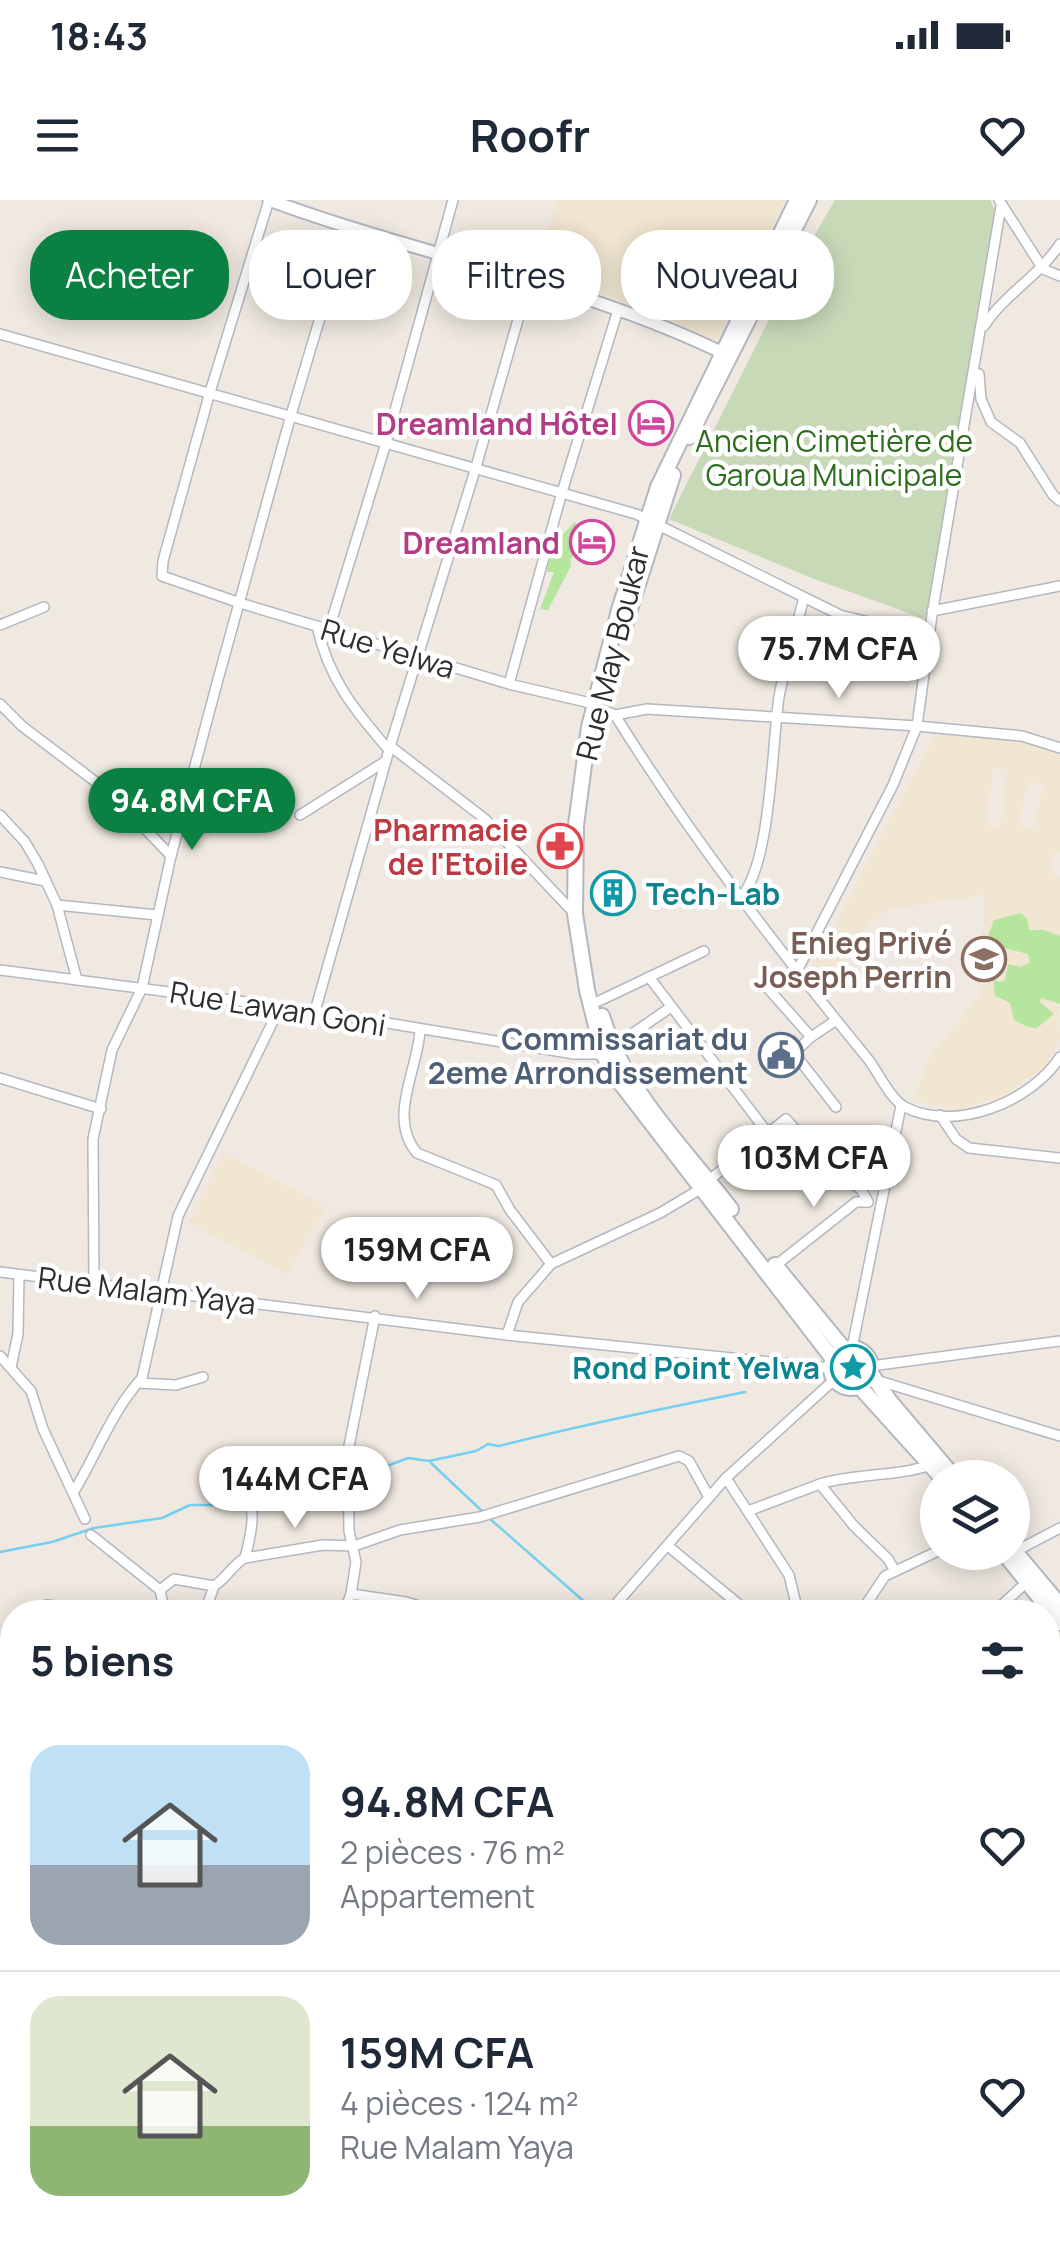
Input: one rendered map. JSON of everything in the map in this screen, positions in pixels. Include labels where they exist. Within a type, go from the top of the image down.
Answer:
[{"type":"main road","name":"Rue May Boukar","points":[[726,355],[797,200]]},
{"type":"main road","name":"Rue May Boukar","points":[[809,200],[672,454],[578,796],[575,914],[587,990],[608,1050],[642,1114],[775,1266],[839,1361]]},
{"type":"main road","name":"Rue May Boukar","points":[[603,710],[588,790],[582,891],[608,1050]]},
{"type":"main road","name":"Rue May Boukar","points":[[705,1184],[839,1361]]},
{"type":"main road","points":[[872,1373],[859,1386],[845,1387],[839,1361],[865,1354],[872,1373],[941,1460]]},
{"type":"main road","points":[[859,1386],[926,1460]]},
{"type":"main road","points":[[1023,1570],[1044,1600]]},
{"type":"main road","points":[[1026,1575],[1053,1600]]},
{"type":"street","points":[[210,392],[269,200],[432,252]]},
{"type":"street","points":[[445,230],[453,200]]},
{"type":"street","points":[[1000,203],[1043,269],[1060,276]]},
{"type":"street","points":[[796,972],[893,786],[917,726],[932,612],[978,356],[1000,203]]},
{"type":"street","points":[[94,1283],[94,1139],[112,1050],[142,988],[171,856],[211,707],[347,227]]},
{"type":"street","points":[[982,328],[1002,301],[1043,269],[1060,244]]},
{"type":"street","points":[[329,630],[432,276]]},
{"type":"street","points":[[601,305],[726,355]]},
{"type":"street","points":[[509,684],[618,310]]},
{"type":"street","points":[[315,1012],[517,320]]},
{"type":"street","points":[[0,334],[476,467],[652,521],[852,620],[930,637]]},
{"type":"street","points":[[978,356],[981,400],[991,422],[1020,443],[1052,496],[1060,501]]},
{"type":"street","name":"Rue Yelwa","points":[[210,392],[162,576],[240,603],[603,710],[647,709],[917,726],[1022,736],[1060,748]]},
{"type":"street","points":[[932,612],[1060,586]]},
{"type":"street","points":[[742,896],[752,878],[767,815],[777,716],[804,598]]},
{"type":"street","points":[[0,625],[44,606]]},
{"type":"street","points":[[317,626],[323,654],[344,697],[389,748],[485,819],[575,914]]},
{"type":"street","points":[[0,704],[22,726],[113,795],[171,856]]},
{"type":"street","points":[[603,710],[796,972],[901,1106],[940,1116],[967,1116],[1003,1104],[1046,1074],[1060,1058]]},
{"type":"street","points":[[300,816],[386,762]]},
{"type":"street","points":[[0,815],[25,842],[56,904],[76,980]]},
{"type":"street","points":[[0,872],[45,881]]},
{"type":"street","points":[[56,904],[157,915]]},
{"type":"street","points":[[598,1001],[704,951]]},
{"type":"street","name":"Rue Lawan Goni","points":[[0,970],[315,1012],[574,1054],[608,1050]]},
{"type":"street","points":[[648,977],[768,1132]]},
{"type":"street","points":[[764,985],[811,1037]]},
{"type":"street","points":[[73,1493],[110,1421],[148,1362],[159,1290],[178,1216],[280,1007]]},
{"type":"street","points":[[608,1050],[670,1008]]},
{"type":"street","points":[[835,1020],[794,1053],[836,1107]]},
{"type":"street","points":[[420,1030],[403,1116],[411,1146],[417,1153],[496,1185],[551,1264]]},
{"type":"street","points":[[0,1078],[101,1109]]},
{"type":"street","points":[[621,1600],[726,1478],[839,1361],[880,1206],[901,1106]]},
{"type":"street","points":[[940,1116],[956,1139],[970,1148],[1060,1158]]},
{"type":"street","points":[[508,1335],[518,1302],[551,1264],[660,1213],[705,1184],[786,1119],[834,1172],[861,1190],[868,1202]]},
{"type":"street","points":[[775,1266],[856,1202],[880,1206]]},
{"type":"street","name":"Rue Malam Yaya","points":[[0,1272],[508,1335],[839,1361]]},
{"type":"street","points":[[11,1367],[18,1334],[19,1275]]},
{"type":"street","points":[[349,1600],[356,1573],[350,1531],[348,1451],[375,1316]]},
{"type":"street","points":[[872,1373],[1060,1341]]},
{"type":"street","points":[[0,1356],[30,1392],[85,1519]]},
{"type":"street","points":[[872,1373],[1060,1436]]},
{"type":"street","points":[[138,1382],[176,1384],[203,1377]]},
{"type":"street","points":[[210,1600],[214,1586],[245,1558],[323,1544],[354,1546],[400,1530],[480,1518],[679,1456],[690,1461],[710,1497]]},
{"type":"street","points":[[240,1461],[239,1482],[250,1497],[253,1524],[245,1558]]},
{"type":"street","points":[[748,1512],[836,1478],[920,1467]]},
{"type":"street","points":[[726,1478],[788,1575],[795,1600]]},
{"type":"street","points":[[820,1484],[854,1526],[888,1559],[894,1571]]},
{"type":"street","points":[[1030,1541],[1060,1528]]},
{"type":"street","points":[[90,1535],[160,1590],[162,1600]]},
{"type":"street","points":[[668,1546],[733,1600]]},
{"type":"street","points":[[868,1600],[894,1571],[920,1559]]},
{"type":"street","points":[[1004,1600],[1026,1575]]},
{"type":"street","points":[[160,1590],[174,1580],[214,1586]]},
{"type":"street","points":[[352,1594],[392,1600]]},
{"type":"shaded area","points":[[558,200],[785,200],[770,230],[621,230],[621,301],[601,294],[601,230],[548,230]]},
{"type":"shaded area","points":[[668,320],[727,320],[717,340]]},
{"type":"shaded area","points":[[936,732],[1022,739],[1060,752],[1060,853],[1056,851],[1049,870],[1060,877],[1060,936],[1029,930],[1027,926],[1013,952],[1028,954],[1030,962],[1005,980],[994,979],[1001,1000],[1051,1009],[1040,1002],[1041,997],[1059,1003],[1060,1039],[1046,1067],[999,1098],[957,1110],[913,1100],[929,1058],[981,993],[984,895],[892,909],[868,924],[838,976],[818,984],[809,974]],"holes":[[[994,767],[1007,770],[1002,801],[1006,803],[998,827],[985,825]],[[1028,782],[1043,785],[1033,829],[1019,826]]]},
{"type":"shaded area","points":[[224,1152],[327,1208],[287,1275],[189,1222]]},
{"type":"green space","name":"Ancien Cimetière de Garoua Municipale","points":[[835,200],[990,200],[996,213],[928,620],[814,579],[669,519],[769,320],[834,320],[834,230],[818,230]]},
{"type":"green space","points":[[575,522],[582,532],[576,554],[570,559],[571,566],[548,610],[540,609],[554,572],[547,572],[551,546]]},
{"type":"green space","points":[[1021,913],[1029,930],[1060,936],[1060,1004],[1041,998],[1040,1002],[1054,1014],[1037,1028],[1014,1020],[1010,1003],[995,996],[993,979],[1005,980],[1008,964],[1021,967],[1030,962],[1028,954],[993,945],[988,936],[994,920]]},
{"type":"waterway","points":[[351,1475],[366,1474],[408,1458],[429,1461],[476,1451],[488,1444],[499,1446],[745,1392]]},
{"type":"waterway","points":[[431,1463],[483,1512]]},
{"type":"waterway","points":[[253,1495],[290,1483],[343,1477]]},
{"type":"waterway","points":[[0,1552],[52,1542],[94,1528],[162,1518],[190,1505],[221,1505],[246,1498]]},
{"type":"waterway","points":[[489,1518],[582,1600]]},
{"type":"place","name":"Dreamland Hôtel","points":[[651,423]]},
{"type":"place","name":"Dreamland","points":[[592,542]]},
{"type":"place","name":"Pharmacie de l'Etoile","points":[[560,846]]},
{"type":"place","name":"Tech-Lab","points":[[613,893]]},
{"type":"place","name":"Enieg Privé Joseph Perrin","points":[[984,959]]},
{"type":"place","name":"Commissariat du 2eme Arrondissement","points":[[781,1055]]},
{"type":"place","name":"Rond Point Yelwa","points":[[853,1367]]}]
